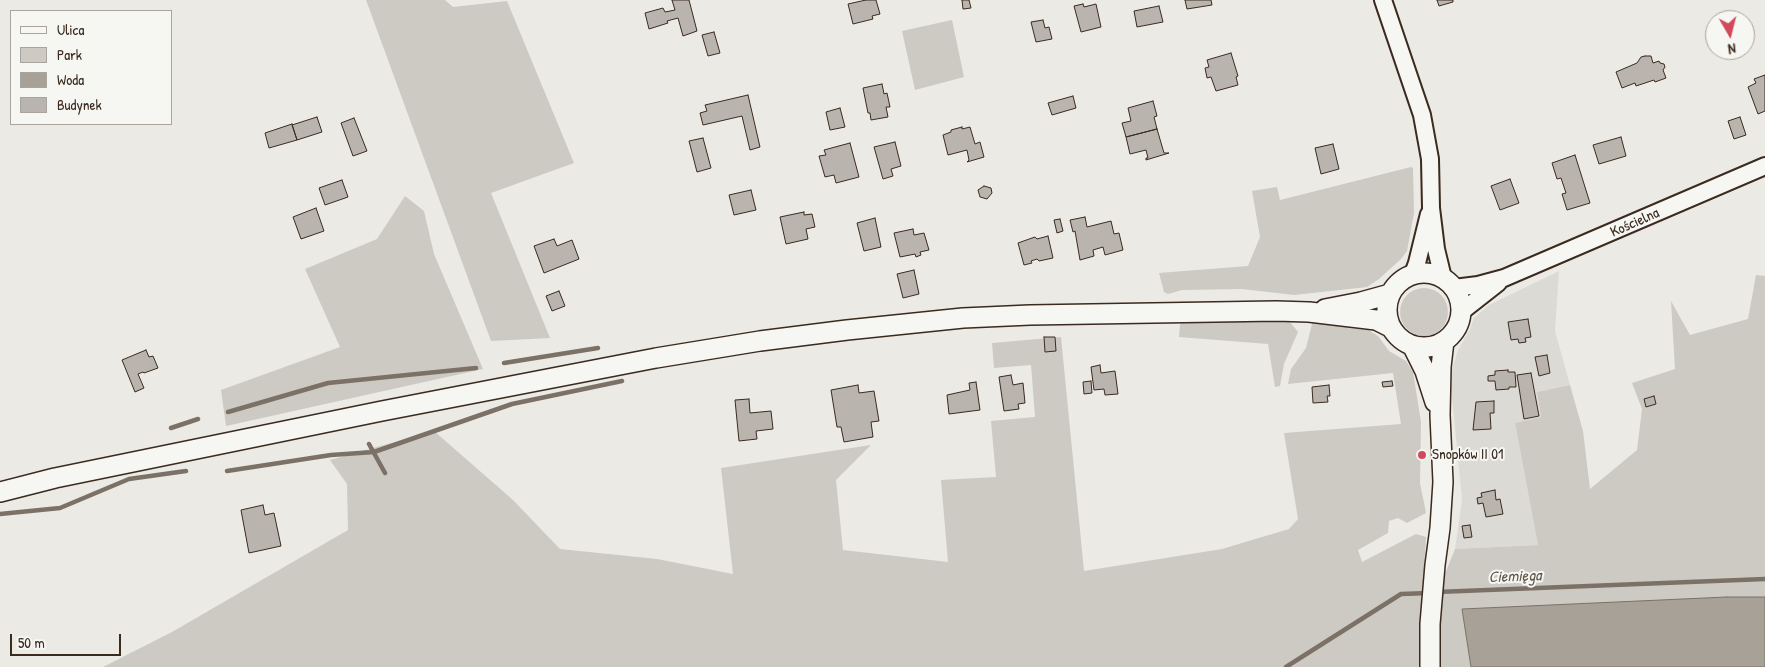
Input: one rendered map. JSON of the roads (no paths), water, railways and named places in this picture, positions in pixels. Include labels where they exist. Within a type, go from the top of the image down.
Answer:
[{"type":"main road","points":[[0,492],[54,478],[354,417],[640,361],[760,341],[899,324],[971,318],[1030,315],[1310,312],[1376,320],[1390,327],[1404,341],[1412,345],[1429,347],[1444,341],[1454,332],[1458,326],[1461,303],[1449,283],[1428,273],[1413,274],[1399,282],[1390,294],[1386,310],[1390,327]]},
{"type":"main road","points":[[1310,312],[1390,294]]},
{"type":"main road","points":[[1430,667],[1430,624],[1443,482],[1440,415],[1441,367],[1444,341]]},
{"type":"main road","points":[[1412,345],[1425,371],[1440,415]]},
{"type":"main road","points":[[0,484],[54,478]]},
{"type":"street","points":[[1384,0],[1422,115],[1430,159],[1431,208],[1436,249],[1449,283]]},
{"type":"street","name":"Kościelna","points":[[1449,283],[1478,285],[1504,278],[1765,166]]},
{"type":"street","points":[[1413,274],[1431,208]]},
{"type":"street","name":"Kościelna","points":[[1461,312],[1504,278]]},
{"type":"water","points":[[1727,597],[1765,597],[1765,667],[1471,667],[1462,609]]},
{"type":"waterway","points":[[504,363],[598,348]]},
{"type":"waterway","points":[[228,412],[328,383],[476,368]]},
{"type":"waterway","points":[[227,471],[331,455],[374,452],[512,404],[622,381]]},
{"type":"waterway","points":[[171,428],[198,419]]},
{"type":"waterway","points":[[369,444],[385,473]]},
{"type":"waterway","points":[[0,514],[60,508],[129,479],[186,471]]},
{"type":"waterway","name":"Ciemięga","points":[[1437,592],[1765,579]]},
{"type":"waterway","name":"Ciemięga","points":[[1286,667],[1401,594],[1429,593]]},
{"type":"place","name":"Snopków II 01","points":[[1422,455]]}]
